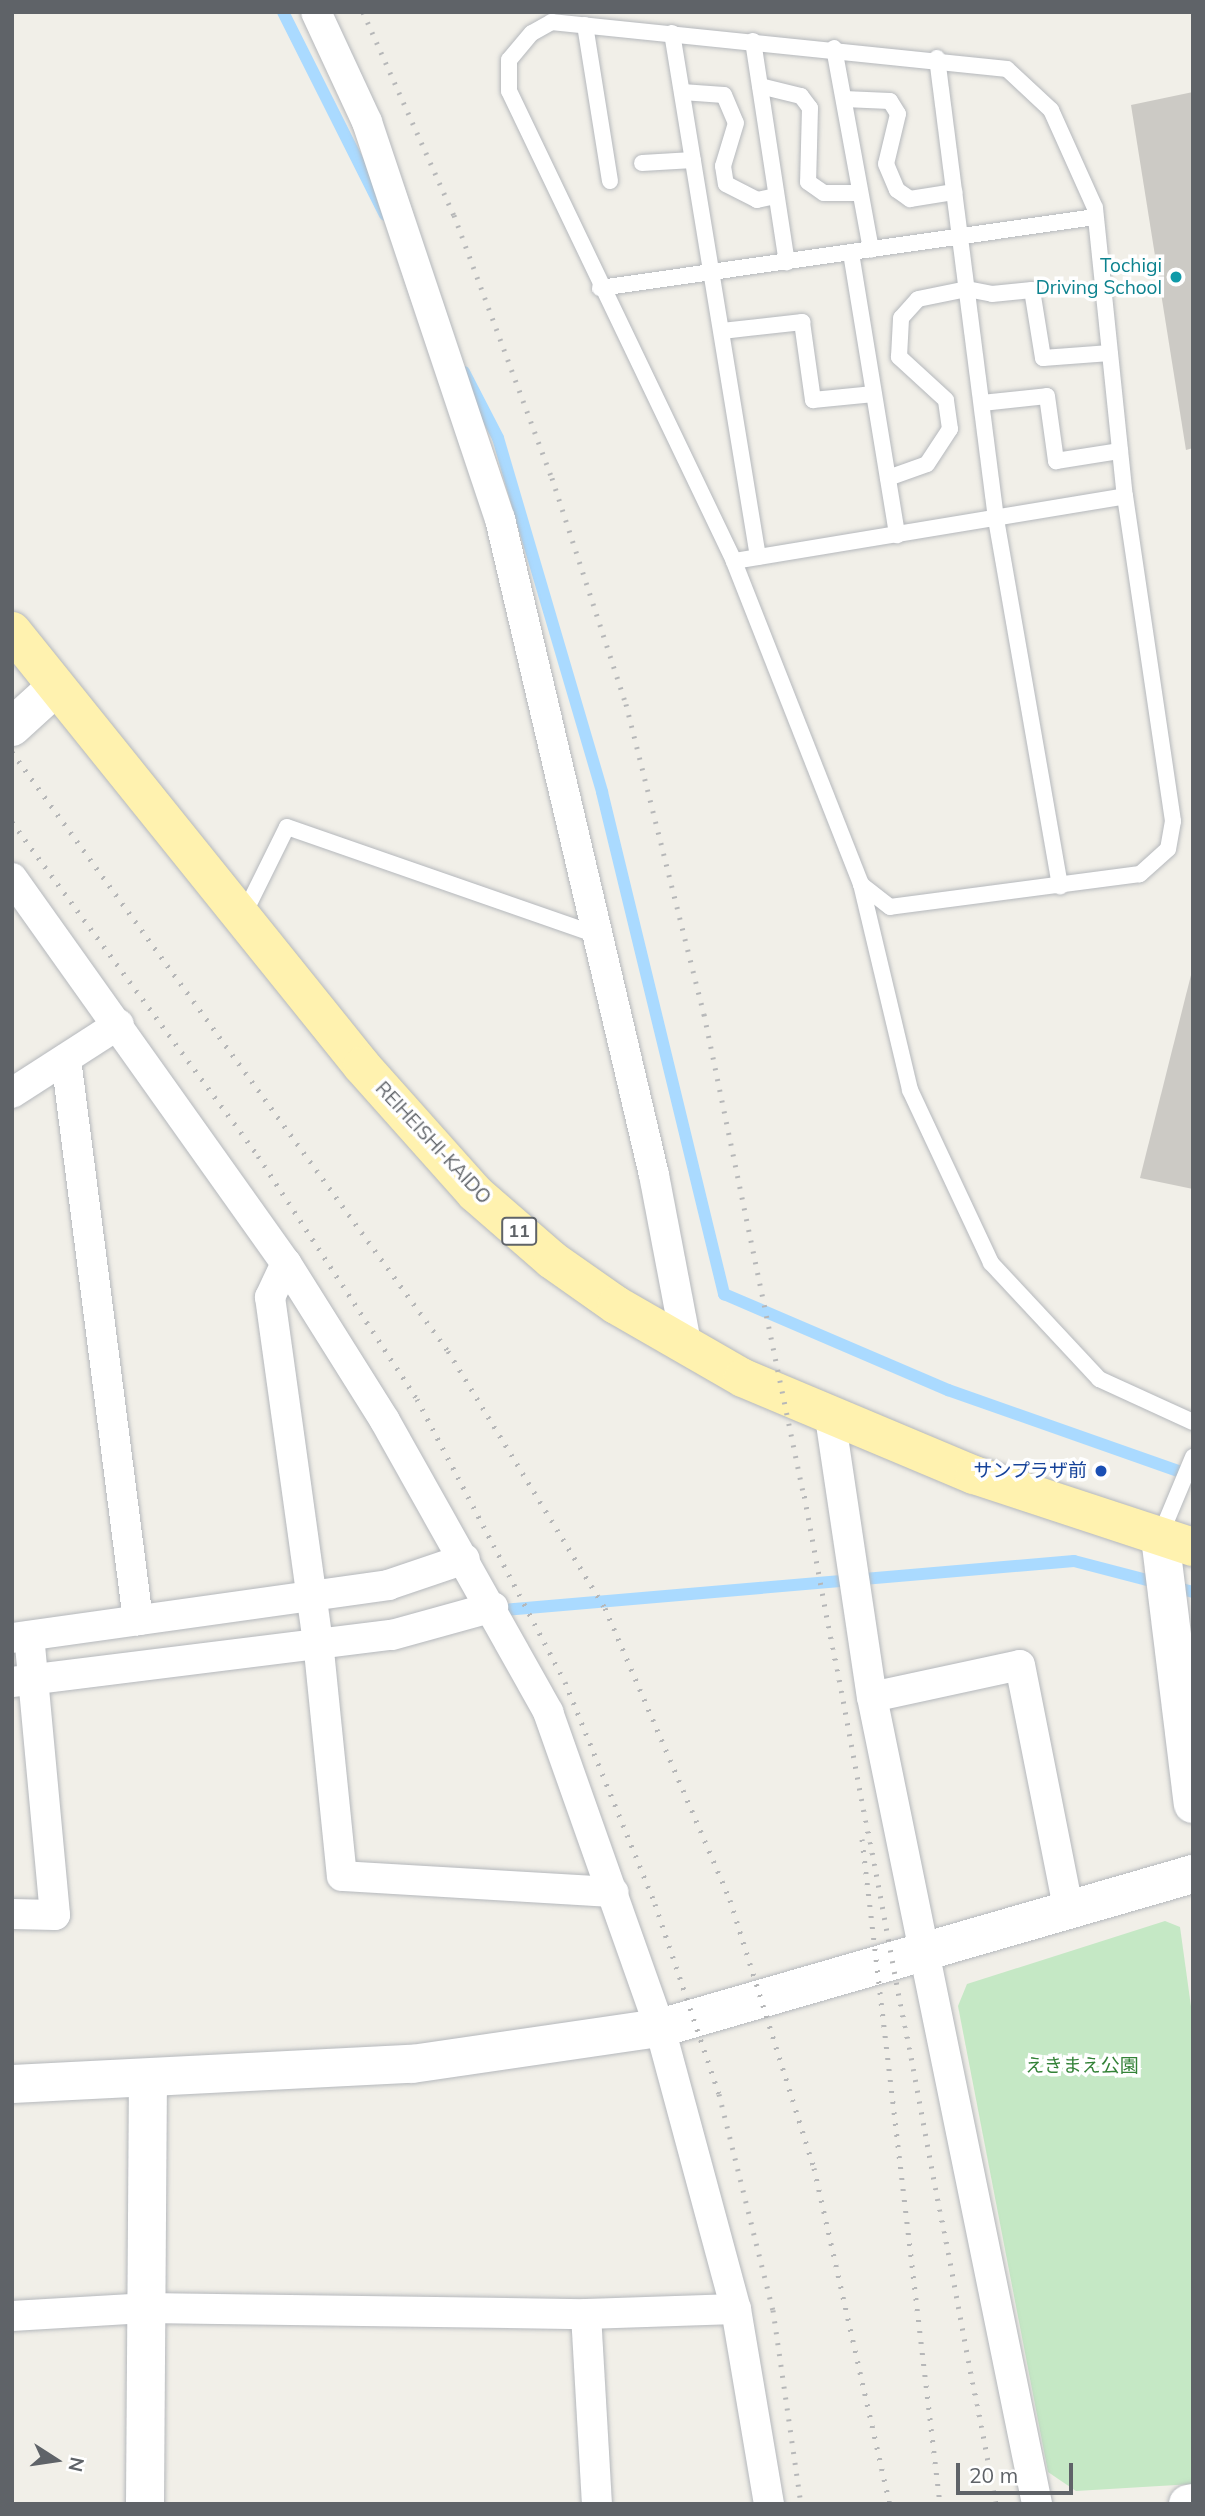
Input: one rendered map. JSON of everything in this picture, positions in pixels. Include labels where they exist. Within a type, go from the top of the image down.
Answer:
[{"type":"main road","name":"REIHEISHI-KAIDO","points":[[12,631],[242,917],[475,1193],[552,1260],[687,1349],[830,1417],[974,1475],[1176,1542]]},
{"type":"street","points":[[316,12],[367,122],[500,519],[597,935],[687,1349]]},
{"type":"street","points":[[12,727],[57,687]]},
{"type":"street","points":[[12,878],[119,1024],[286,1263],[493,1607],[548,1713],[614,1892],[660,2028],[736,2309],[769,2504]]},
{"type":"street","points":[[12,1093],[119,1024]]},
{"type":"street","points":[[66,1059],[138,1620]]},
{"type":"street","points":[[286,1263],[270,1297],[318,1641],[342,1876],[614,1892]]},
{"type":"street","points":[[830,1417],[872,1697],[928,1955],[1037,2504]]},
{"type":"street","points":[[1176,1542],[1193,1804]]},
{"type":"street","points":[[12,1914],[55,1915],[23,1681],[21,1637],[387,1585],[465,1559]]},
{"type":"street","points":[[23,1681],[318,1641],[392,1635],[493,1607]]},
{"type":"street","points":[[872,1697],[1020,1665],[1069,1912]]},
{"type":"street","points":[[12,2084],[412,2064],[660,2028],[928,1955],[1193,1874]]},
{"type":"street","points":[[145,2504],[148,2078]]},
{"type":"street","points":[[12,2316],[145,2308],[586,2314],[736,2309]]},
{"type":"street","points":[[586,2314],[597,2504]]},
{"type":"street","points":[[1188,2504],[1193,2503]]},
{"type":"lane","points":[[862,884],[890,907],[1140,874],[1168,849],[1173,821],[1125,496],[1095,217],[1051,110],[1007,69],[937,58],[552,22],[532,33],[509,60],[509,91],[600,288],[734,561],[862,884],[910,1090],[991,1263],[1098,1379],[1193,1422]]},
{"type":"lane","points":[[585,25],[610,181]]},
{"type":"lane","points":[[672,33],[758,557]]},
{"type":"lane","points":[[753,41],[787,261]]},
{"type":"lane","points":[[835,48],[871,250]]},
{"type":"lane","points":[[937,58],[996,519],[1059,886]]},
{"type":"lane","points":[[760,86],[801,96],[810,108],[807,182],[824,193],[860,193]]},
{"type":"lane","points":[[682,92],[724,95],[736,123],[723,166],[726,184],[757,200],[776,196]]},
{"type":"lane","points":[[844,99],[890,101],[898,114],[886,164],[897,190],[910,199],[954,192]]},
{"type":"lane","points":[[642,163],[693,160]]},
{"type":"lane","points":[[600,288],[1095,217]]},
{"type":"lane","points":[[851,253],[897,535]]},
{"type":"lane","points":[[888,478],[927,464],[950,429],[946,400],[899,357],[901,318],[918,299],[967,289],[992,294],[1032,290],[1043,358],[1110,354]]},
{"type":"lane","points":[[722,331],[802,322],[813,400],[874,394]]},
{"type":"lane","points":[[982,403],[1047,396],[1056,461],[1121,452]]},
{"type":"lane","points":[[734,561],[1125,496]]},
{"type":"lane","points":[[242,917],[287,827],[597,935]]},
{"type":"lane","points":[[1176,1542],[1193,1457]]},
{"type":"green space","name":"えきまえ公園","points":[[1165,1921],[1180,1927],[1193,2021],[1193,2484],[1076,2491],[1048,2472],[958,2006],[967,1984]]},
{"type":"building","name":"Tochigi Driving School","points":[[1193,92],[1193,448],[1186,450],[1131,105]]},
{"type":"building","points":[[1193,967],[1193,1189],[1140,1178]]},
{"type":"waterway","points":[[283,12],[385,215]]},
{"type":"waterway","points":[[464,372],[498,438],[602,792],[724,1294],[948,1390],[1192,1476]]},
{"type":"waterway","points":[[492,1611],[1074,1561],[1193,1592]]},
{"type":"railway","points":[[363,12],[454,215],[552,478],[626,704],[704,1014],[804,1496],[996,2504]]},
{"type":"railway","points":[[12,752],[448,1351],[605,1608],[730,1900],[814,2168],[890,2504]]},
{"type":"railway","points":[[12,822],[258,1156],[417,1399],[565,1682],[655,1904],[719,2094],[773,2310],[801,2504]]},
{"type":"railway","points":[[862,1839],[940,2504]]},
{"type":"place","name":"Tochigi Driving School","points":[[1176,277]]},
{"type":"place","name":"サンプラザ前","points":[[1101,1471]]}]
